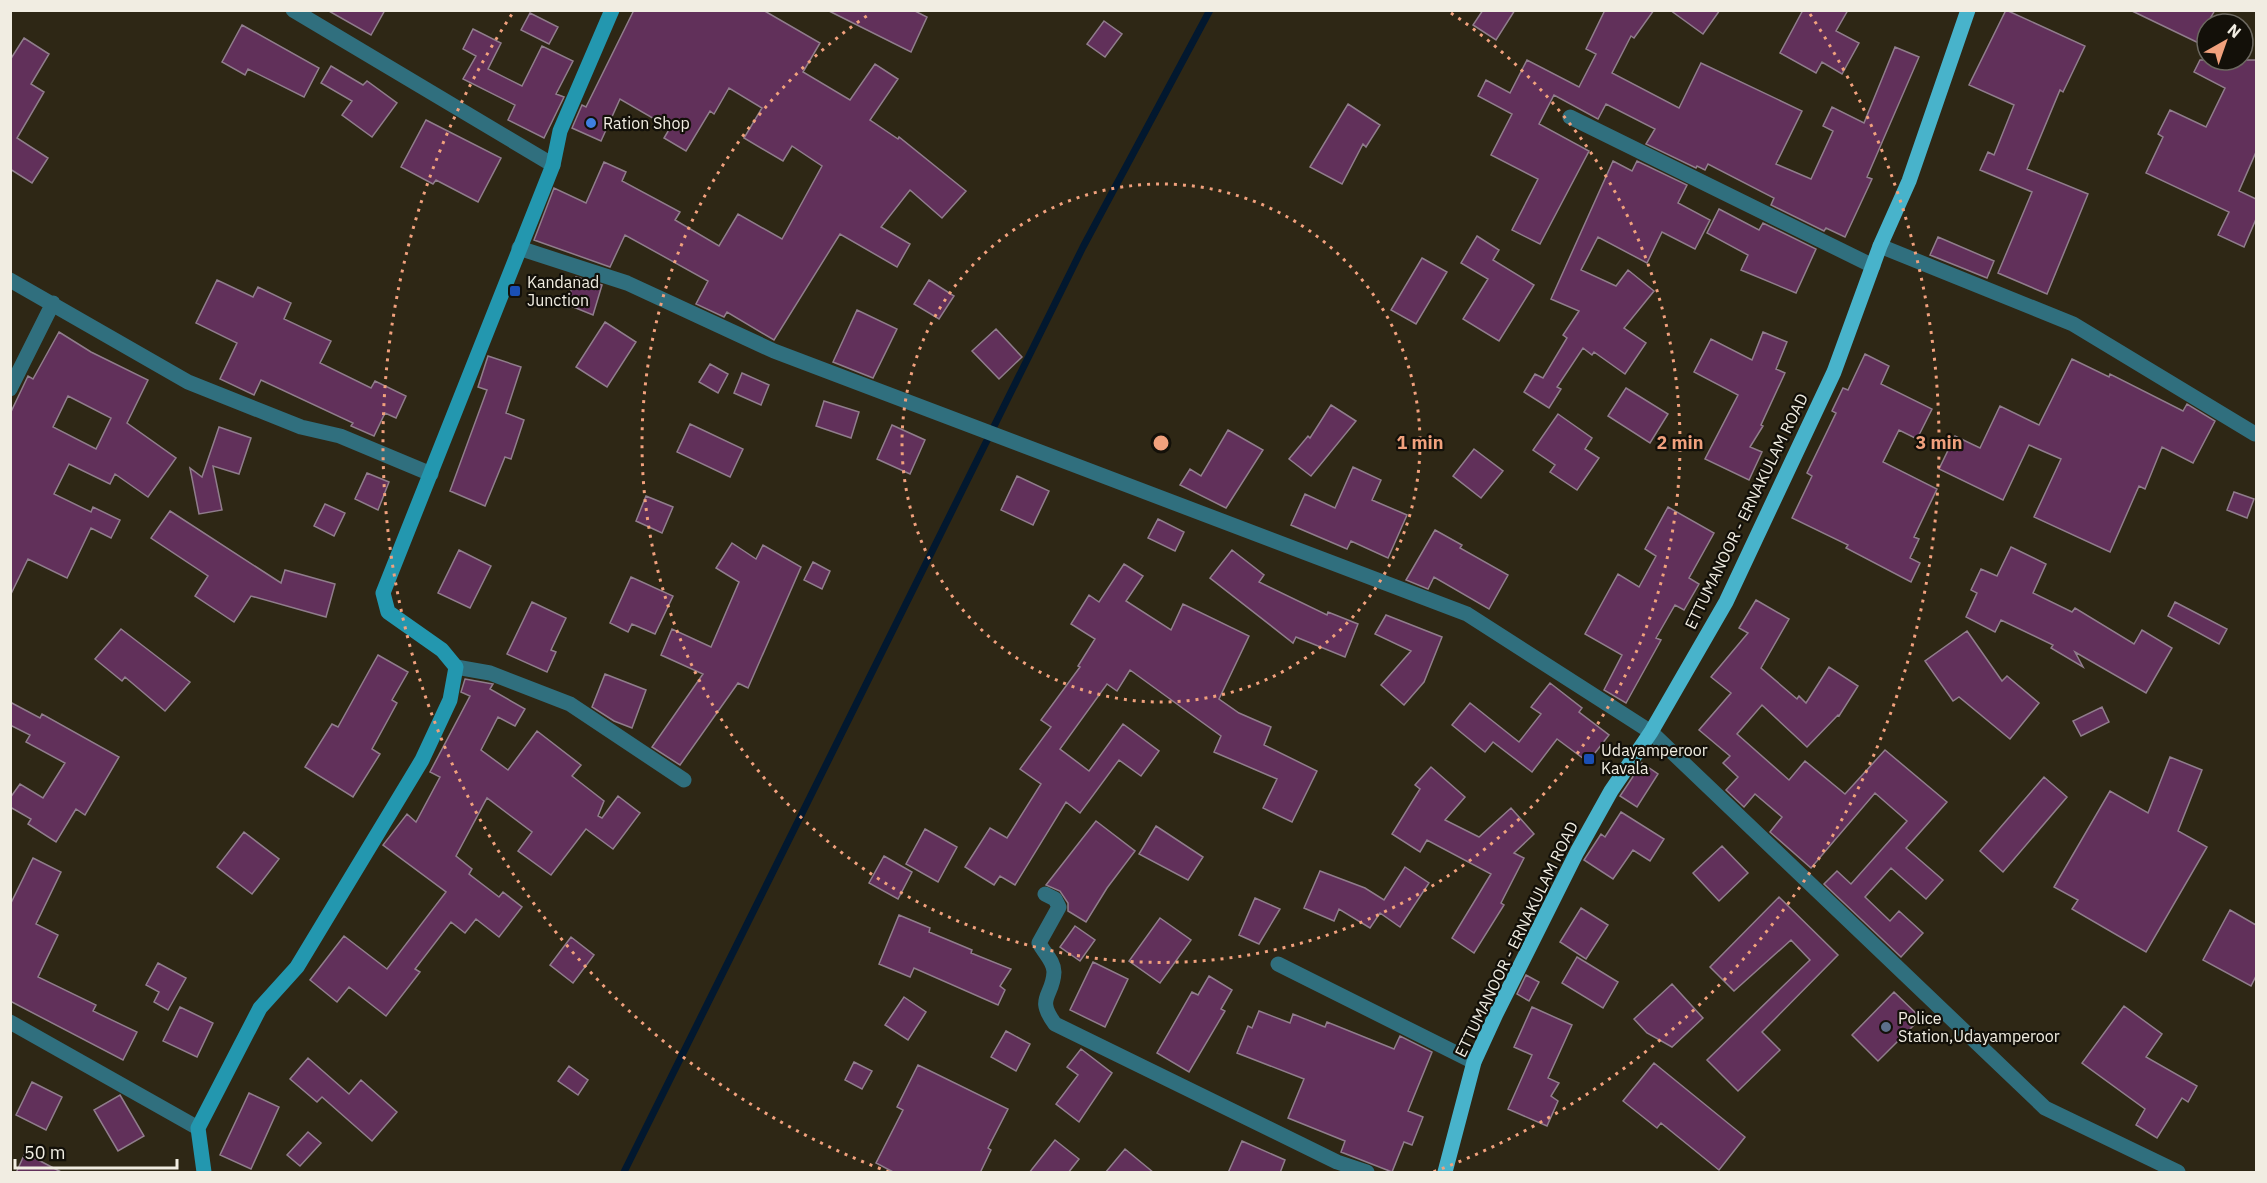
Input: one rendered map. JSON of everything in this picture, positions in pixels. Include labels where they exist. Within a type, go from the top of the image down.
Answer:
[{"type":"main road","points":[[204,1173],[198,1128],[260,1008],[297,967],[422,760],[450,700],[456,667],[442,650],[388,612],[383,593],[553,165],[560,131],[612,10]]},
{"type":"main road","name":"ETTUMANOOR - ERNAKULAM ROAD","points":[[1445,1173],[1474,1062],[1577,852],[1611,791],[1651,732],[1726,602],[1834,372],[1880,246],[1909,181],[1968,10]]},
{"type":"street","points":[[293,10],[553,165]]},
{"type":"street","points":[[1570,117],[1873,266]]},
{"type":"street","points":[[1880,246],[2073,324],[2255,434]]},
{"type":"street","points":[[519,248],[627,283],[774,351],[1467,614],[1651,732],[2046,1108],[2178,1173]]},
{"type":"street","points":[[10,280],[188,382],[301,427],[340,436],[431,474]]},
{"type":"street","points":[[10,389],[53,303]]},
{"type":"street","points":[[456,667],[490,673],[570,704],[684,780]]},
{"type":"street","points":[[1045,894],[1055,899],[1059,907],[1039,943],[1052,963],[1054,974],[1044,1001],[1047,1013],[1055,1024],[1337,1162],[1366,1173]]},
{"type":"street","points":[[1278,964],[1474,1062]]},
{"type":"street","points":[[10,1022],[198,1128]]},
{"type":"building","points":[[327,10],[385,10],[371,35]]},
{"type":"building","points":[[634,10],[763,10],[820,43],[803,72],[850,100],[875,64],[898,79],[870,120],[898,139],[899,137],[966,191],[942,218],[910,190],[881,227],[910,244],[897,267],[840,234],[774,340],[727,312],[724,317],[696,304],[708,281],[625,235],[610,267],[534,240],[554,188],[586,203],[604,162],[626,172],[622,181],[680,212],[675,220],[719,246],[738,214],[782,239],[822,166],[792,146],[783,161],[744,138],[762,108],[729,88],[714,114],[710,111],[686,151],[664,138],[670,128],[620,99],[601,141],[572,128],[582,105],[586,107]]},
{"type":"building","points":[[827,10],[913,10],[927,17],[911,52]]},
{"type":"building","points":[[1483,10],[1515,10],[1496,40],[1473,25]]},
{"type":"building","points":[[1605,10],[1654,10],[1634,38],[1631,36],[1612,73],[1679,108],[1701,63],[1802,111],[1776,164],[1811,179],[1833,131],[1823,126],[1832,107],[1864,123],[1895,47],[1919,57],[1867,177],[1872,179],[1845,237],[1826,228],[1824,231],[1771,205],[1774,198],[1708,164],[1705,170],[1697,166],[1696,168],[1646,144],[1655,129],[1606,104],[1598,119],[1554,95],[1539,124],[1589,151],[1540,244],[1512,230],[1538,179],[1491,155],[1512,114],[1478,96],[1486,80],[1510,93],[1527,60],[1579,87],[1596,54],[1586,49]]},
{"type":"building","points":[[1670,10],[1720,10],[1703,34]]},
{"type":"building","points":[[1803,10],[1848,10],[1836,31],[1859,43],[1842,74],[1822,62],[1816,73],[1780,53]]},
{"type":"building","points":[[2006,10],[2085,46],[2063,92],[2060,90],[2027,169],[2088,194],[2047,294],[1998,273],[2032,192],[1980,170],[1988,152],[1994,155],[2014,105],[1969,85]]},
{"type":"building","points":[[2130,10],[2215,10],[2214,12],[2195,12],[2195,41]]},
{"type":"building","points":[[530,13],[558,27],[549,44],[521,30]]},
{"type":"building","points":[[1104,21],[1122,34],[1105,57],[1087,44]]},
{"type":"building","points":[[242,25],[319,68],[304,97],[248,69],[245,75],[222,62]]},
{"type":"building","points":[[473,29],[501,43],[488,69],[522,86],[542,46],[573,61],[556,94],[564,97],[544,138],[508,120],[515,105],[463,79],[476,56],[463,49]]},
{"type":"building","points":[[24,38],[49,54],[31,84],[44,92],[17,138],[48,158],[32,183],[10,169],[10,60]]},
{"type":"building","points":[[2256,60],[2256,152],[2239,191],[2256,199],[2256,219],[2244,247],[2218,235],[2229,212],[2146,173],[2163,137],[2158,134],[2170,110],[2206,127],[2225,88],[2194,72],[2195,70],[2195,72],[2255,72]]},
{"type":"building","points":[[331,66],[363,85],[367,81],[397,103],[372,137],[342,115],[352,101],[321,83]]},
{"type":"building","points":[[1348,104],[1380,125],[1366,147],[1363,144],[1342,184],[1310,167]]},
{"type":"building","points":[[426,120],[501,158],[478,202],[436,180],[433,184],[401,167]]},
{"type":"building","points":[[1613,161],[1632,171],[1637,161],[1687,185],[1678,203],[1710,220],[1695,249],[1662,232],[1647,263],[1598,237],[1581,270],[1616,286],[1628,270],[1654,291],[1624,328],[1646,343],[1625,374],[1594,352],[1592,355],[1583,348],[1557,387],[1561,389],[1549,408],[1524,392],[1535,374],[1543,378],[1567,338],[1563,335],[1579,311],[1551,299]]},
{"type":"building","points":[[1719,209],[1759,230],[1763,223],[1816,249],[1796,293],[1741,270],[1748,255],[1707,233]]},
{"type":"building","points":[[1477,236],[1499,250],[1493,260],[1534,285],[1499,341],[1463,319],[1488,279],[1461,263]]},
{"type":"building","points":[[1938,237],[1994,261],[1987,278],[1930,255]]},
{"type":"building","points":[[1422,258],[1447,272],[1416,324],[1391,310]]},
{"type":"building","points":[[576,277],[602,285],[593,315],[566,304]]},
{"type":"building","points":[[217,280],[253,297],[258,287],[291,303],[284,319],[331,341],[320,363],[371,388],[375,381],[406,396],[396,418],[385,413],[374,436],[351,426],[353,423],[261,380],[254,395],[220,379],[237,343],[196,323]]},
{"type":"building","points":[[929,280],[954,296],[939,319],[914,304]]},
{"type":"building","points":[[857,310],[897,329],[873,378],[833,362]]},
{"type":"building","points":[[605,322],[636,342],[607,387],[576,367]]},
{"type":"building","points":[[996,329],[1022,357],[999,379],[972,351]]},
{"type":"building","points":[[59,332],[91,352],[148,380],[127,423],[176,458],[148,497],[115,474],[110,484],[69,464],[54,494],[91,512],[93,507],[120,520],[111,538],[91,528],[67,578],[28,559],[10,596],[10,414],[28,376],[33,379]],"holes":[[[68,396],[111,418],[96,449],[53,427]]]},
{"type":"building","points":[[1763,332],[1787,342],[1776,369],[1785,373],[1761,425],[1763,426],[1750,447],[1762,452],[1749,480],[1705,459],[1738,395],[1694,372],[1711,339],[1752,360]]},
{"type":"building","points":[[1865,354],[1889,366],[1881,384],[1932,409],[1917,439],[1899,430],[1883,462],[1937,489],[1914,537],[1919,539],[1910,558],[1920,563],[1911,582],[1846,548],[1848,545],[1792,518],[1812,476],[1807,473],[1836,413],[1832,411],[1843,388],[1848,390]]},
{"type":"building","points":[[488,356],[521,367],[506,413],[524,420],[511,459],[505,457],[485,506],[450,491],[487,390],[478,387]]},
{"type":"building","points":[[2072,359],[2109,377],[2110,374],[2183,411],[2187,404],[2215,421],[2193,463],[2162,447],[2145,489],[2139,486],[2110,552],[2034,517],[2061,459],[2029,445],[2003,500],[1939,469],[1955,436],[1980,448],[2000,406],[2039,425]]},
{"type":"building","points":[[710,364],[728,374],[718,393],[699,382]]},
{"type":"building","points":[[742,373],[769,385],[761,405],[734,393]]},
{"type":"building","points":[[1626,388],[1668,414],[1650,443],[1608,416]]},
{"type":"building","points":[[824,401],[859,412],[851,438],[816,426]]},
{"type":"building","points":[[1331,405],[1356,421],[1311,476],[1289,459],[1308,436],[1310,438]]},
{"type":"building","points":[[1558,414],[1592,438],[1585,449],[1599,458],[1577,490],[1550,472],[1555,465],[1533,450]]},
{"type":"building","points":[[690,424],[743,449],[730,477],[677,452]]},
{"type":"building","points":[[892,425],[925,440],[910,474],[877,459]]},
{"type":"building","points":[[219,427],[251,438],[239,474],[213,466],[222,510],[199,514],[190,468],[202,477]]},
{"type":"building","points":[[1228,430],[1263,450],[1226,508],[1180,485],[1190,469],[1201,476]]},
{"type":"building","points":[[1474,449],[1503,471],[1481,498],[1453,476]]},
{"type":"building","points":[[1353,467],[1381,480],[1372,500],[1407,515],[1388,558],[1351,541],[1347,549],[1291,525],[1305,494],[1335,508]]},
{"type":"building","points":[[367,473],[389,482],[378,510],[355,499]]},
{"type":"building","points":[[1017,476],[1049,491],[1033,525],[1001,510]]},
{"type":"building","points":[[2234,492],[2254,499],[2247,518],[2227,510]]},
{"type":"building","points":[[646,496],[673,507],[662,533],[636,521]]},
{"type":"building","points":[[325,504],[345,513],[334,536],[314,526]]},
{"type":"building","points":[[1668,507],[1714,533],[1689,578],[1699,584],[1684,610],[1675,605],[1656,638],[1661,640],[1626,703],[1604,690],[1622,655],[1585,634],[1618,574],[1639,587],[1656,556],[1645,549]]},
{"type":"building","points":[[170,511],[281,583],[285,570],[335,584],[326,617],[251,596],[234,622],[195,596],[208,576],[151,538]]},
{"type":"building","points":[[1158,519],[1184,532],[1175,551],[1148,538]]},
{"type":"building","points":[[1435,530],[1462,545],[1460,548],[1508,575],[1489,609],[1434,577],[1428,589],[1406,580]]},
{"type":"building","points":[[732,543],[756,559],[763,545],[801,567],[748,688],[738,683],[680,765],[652,747],[703,674],[661,655],[672,629],[711,647],[739,582],[716,568]]},
{"type":"building","points":[[2011,547],[2046,564],[2033,593],[2072,612],[2075,608],[2134,644],[2142,630],[2172,648],[2146,693],[2075,652],[2083,667],[2051,648],[2053,645],[2001,620],[1995,632],[1966,617],[1977,593],[1971,590],[1981,569],[1997,576]]},
{"type":"building","points":[[459,550],[491,566],[470,608],[438,593]]},
{"type":"building","points":[[1232,550],[1264,575],[1259,582],[1327,615],[1328,612],[1358,624],[1345,657],[1296,637],[1293,643],[1210,578]]},
{"type":"building","points":[[813,562],[830,571],[822,589],[804,580]]},
{"type":"building","points":[[1124,564],[1143,576],[1126,601],[1171,630],[1183,604],[1249,636],[1219,699],[1239,713],[1271,727],[1264,745],[1317,771],[1292,822],[1263,808],[1277,779],[1214,752],[1221,736],[1130,670],[1117,691],[1107,684],[1060,749],[1089,771],[1123,724],[1159,751],[1141,776],[1119,760],[1080,813],[1066,802],[1015,885],[1000,876],[994,885],[965,867],[990,828],[1007,838],[1041,784],[1020,769],[1051,727],[1041,720],[1080,667],[1078,666],[1095,639],[1071,624],[1089,595],[1099,602]]},
{"type":"building","points":[[631,577],[673,596],[655,634],[632,624],[628,632],[610,623]]},
{"type":"building","points":[[1756,600],[1789,619],[1761,668],[1797,699],[1799,696],[1806,703],[1829,667],[1858,686],[1839,716],[1807,747],[1762,705],[1737,734],[1789,780],[1805,761],[1845,794],[1885,750],[1947,802],[1906,848],[1943,880],[1926,899],[1891,868],[1865,897],[1890,921],[1899,911],[1923,933],[1901,957],[1824,884],[1837,871],[1851,884],[1907,821],[1875,793],[1811,868],[1770,832],[1782,817],[1755,794],[1744,807],[1726,790],[1738,777],[1723,763],[1730,756],[1699,730],[1731,693],[1711,677],[1748,633],[1739,628]]},
{"type":"building","points":[[532,602],[566,618],[551,650],[556,652],[547,672],[507,654]]},
{"type":"building","points":[[2175,602],[2227,629],[2219,644],[2168,616]]},
{"type":"building","points":[[1386,615],[1442,637],[1424,682],[1404,705],[1381,685],[1411,651],[1375,634]]},
{"type":"building","points":[[121,629],[190,682],[165,711],[125,677],[122,681],[95,659]]},
{"type":"building","points":[[1967,631],[2002,681],[2007,676],[2039,703],[2010,739],[1959,697],[1953,701],[1925,661]]},
{"type":"building","points":[[378,655],[408,672],[392,700],[397,703],[372,749],[380,754],[353,797],[305,767],[332,724],[338,727]]},
{"type":"building","points":[[605,674],[646,690],[632,728],[614,721],[592,707]]},
{"type":"building","points":[[465,679],[493,684],[490,689],[525,709],[515,726],[498,717],[481,750],[508,770],[537,731],[581,765],[572,776],[604,801],[598,816],[602,818],[618,796],[640,813],[613,849],[586,829],[551,875],[518,851],[532,832],[487,798],[456,856],[472,869],[469,874],[499,897],[503,892],[522,907],[499,937],[476,919],[465,933],[451,922],[415,969],[420,972],[386,1016],[349,987],[337,1002],[310,980],[344,936],[387,969],[446,892],[383,845],[407,814],[416,822],[440,777],[430,772],[470,696],[461,692]]},
{"type":"building","points":[[1550,683],[1582,708],[1579,712],[1609,735],[1588,762],[1557,739],[1532,772],[1493,742],[1485,752],[1452,725],[1470,703],[1519,742],[1541,714],[1531,707]]},
{"type":"building","points":[[10,702],[40,718],[42,714],[119,757],[85,815],[76,809],[56,842],[28,824],[31,819],[10,807],[10,798],[20,784],[43,798],[65,763],[26,742],[30,735],[10,725]]},
{"type":"building","points":[[2102,707],[2109,722],[2081,736],[2073,721]]},
{"type":"building","points":[[2170,757],[2202,770],[2178,831],[2207,847],[2146,952],[2072,909],[2078,900],[2054,887],[2110,791],[2148,813]]},
{"type":"building","points":[[1642,763],[1658,774],[1637,807],[1620,796]]},
{"type":"building","points":[[1431,767],[1465,797],[1445,820],[1479,837],[1511,808],[1534,834],[1514,853],[1524,858],[1501,903],[1504,905],[1474,953],[1452,938],[1491,874],[1427,840],[1420,852],[1392,834],[1420,789],[1415,785]]},
{"type":"building","points":[[2044,777],[2067,797],[2003,872],[1980,851]]},
{"type":"building","points":[[1621,812],[1664,839],[1650,861],[1633,850],[1613,879],[1584,860],[1601,834],[1605,837]]},
{"type":"building","points":[[1096,821],[1135,851],[1107,888],[1086,922],[1068,911],[1068,903],[1060,891],[1046,885]]},
{"type":"building","points":[[1156,826],[1203,857],[1188,880],[1139,854]]},
{"type":"building","points":[[925,829],[957,847],[938,882],[906,864]]},
{"type":"building","points":[[244,832],[279,859],[252,894],[217,867]]},
{"type":"building","points":[[1722,846],[1748,873],[1719,901],[1693,873]]},
{"type":"building","points":[[884,856],[912,872],[898,899],[869,883]]},
{"type":"building","points":[[33,858],[61,872],[36,924],[58,935],[38,977],[96,1005],[93,1011],[137,1032],[123,1060],[10,1001],[10,905]]},
{"type":"building","points":[[1405,867],[1429,883],[1400,927],[1380,913],[1370,928],[1339,909],[1334,921],[1304,908],[1320,871],[1365,888],[1384,900]]},
{"type":"building","points":[[1779,897],[1838,955],[1762,1032],[1780,1050],[1738,1091],[1707,1060],[1810,960],[1791,940],[1734,991],[1710,967]]},
{"type":"building","points":[[1255,898],[1280,909],[1259,944],[1239,935]]},
{"type":"building","points":[[1581,908],[1608,925],[1586,959],[1560,942]]},
{"type":"building","points":[[2230,910],[2256,925],[2256,976],[2251,986],[2203,960]]},
{"type":"building","points":[[899,915],[930,928],[929,932],[972,950],[971,953],[1011,969],[1000,986],[1005,990],[998,1005],[914,968],[910,977],[879,964]]},
{"type":"building","points":[[1160,918],[1191,940],[1160,983],[1129,961]]},
{"type":"building","points":[[1075,926],[1095,940],[1080,961],[1060,947]]},
{"type":"building","points":[[571,937],[594,955],[573,983],[550,965]]},
{"type":"building","points":[[1577,957],[1618,982],[1603,1008],[1562,983]]},
{"type":"building","points":[[1093,962],[1128,979],[1105,1027],[1070,1010]]},
{"type":"building","points":[[158,963],[186,978],[168,1010],[154,1002],[159,992],[146,985]]},
{"type":"building","points":[[1526,975],[1539,982],[1529,1001],[1517,994]]},
{"type":"building","points":[[1209,976],[1232,990],[1221,1009],[1225,1011],[1189,1072],[1157,1053],[1192,992],[1198,995]]},
{"type":"building","points":[[1672,984],[1703,1018],[1672,1047],[1647,1033],[1634,1019]]},
{"type":"building","name":"Police Station,Udayamperoor","points":[[1894,992],[1921,1018],[1878,1061],[1852,1035]]},
{"type":"building","points":[[904,997],[926,1012],[908,1040],[885,1025]]},
{"type":"building","points":[[2124,1006],[2162,1034],[2146,1057],[2197,1086],[2188,1102],[2182,1098],[2157,1138],[2136,1125],[2145,1109],[2082,1063]]},
{"type":"building","points":[[180,1007],[213,1023],[197,1057],[163,1041]]},
{"type":"building","points":[[1532,1007],[1572,1025],[1548,1078],[1559,1083],[1551,1096],[1558,1101],[1547,1126],[1508,1109],[1532,1055],[1514,1047]]},
{"type":"building","points":[[1259,1011],[1290,1023],[1293,1014],[1325,1027],[1327,1022],[1394,1049],[1400,1036],[1432,1052],[1408,1111],[1423,1117],[1412,1145],[1404,1142],[1392,1172],[1341,1152],[1345,1141],[1288,1118],[1304,1079],[1237,1053],[1248,1026],[1252,1028]]},
{"type":"building","points":[[1006,1031],[1030,1044],[1016,1071],[991,1057]]},
{"type":"building","points":[[1081,1049],[1112,1073],[1079,1122],[1056,1104],[1078,1075],[1067,1067]]},
{"type":"building","points":[[308,1058],[349,1094],[361,1080],[397,1112],[372,1141],[322,1097],[317,1102],[290,1079]]},
{"type":"building","points":[[854,1062],[872,1071],[862,1089],[845,1080]]},
{"type":"building","points":[[1654,1063],[1745,1137],[1719,1170],[1661,1123],[1657,1128],[1623,1101]]},
{"type":"building","points":[[918,1065],[1008,1109],[988,1148],[991,1150],[980,1173],[895,1173],[876,1163],[903,1110],[897,1107]]},
{"type":"building","points":[[569,1066],[588,1080],[578,1095],[558,1081]]},
{"type":"building","points":[[32,1082],[62,1097],[46,1130],[16,1115]]},
{"type":"building","points":[[249,1093],[279,1107],[251,1169],[220,1155]]},
{"type":"building","points":[[120,1095],[144,1136],[118,1151],[94,1110]]},
{"type":"building","points":[[308,1132],[321,1143],[300,1166],[287,1155]]},
{"type":"building","points":[[1055,1140],[1079,1159],[1068,1173],[1029,1173]]},
{"type":"building","points":[[1242,1141],[1285,1160],[1280,1173],[1228,1173]]},
{"type":"building","points":[[1125,1149],[1154,1173],[1105,1173]]},
{"type":"building","points":[[25,1153],[63,1173],[16,1173]]},
{"type":"waterway","points":[[624,1172],[1083,247],[1210,10]]},
{"type":"place","name":"Ration Shop","points":[[591,123]]},
{"type":"place","name":"Kandanad Junction","points":[[515,291]]},
{"type":"place","name":"Udayamperoor Kavala","points":[[1589,759]]},
{"type":"place","name":"Police Station,Udayamperoor","points":[[1886,1027]]}]
